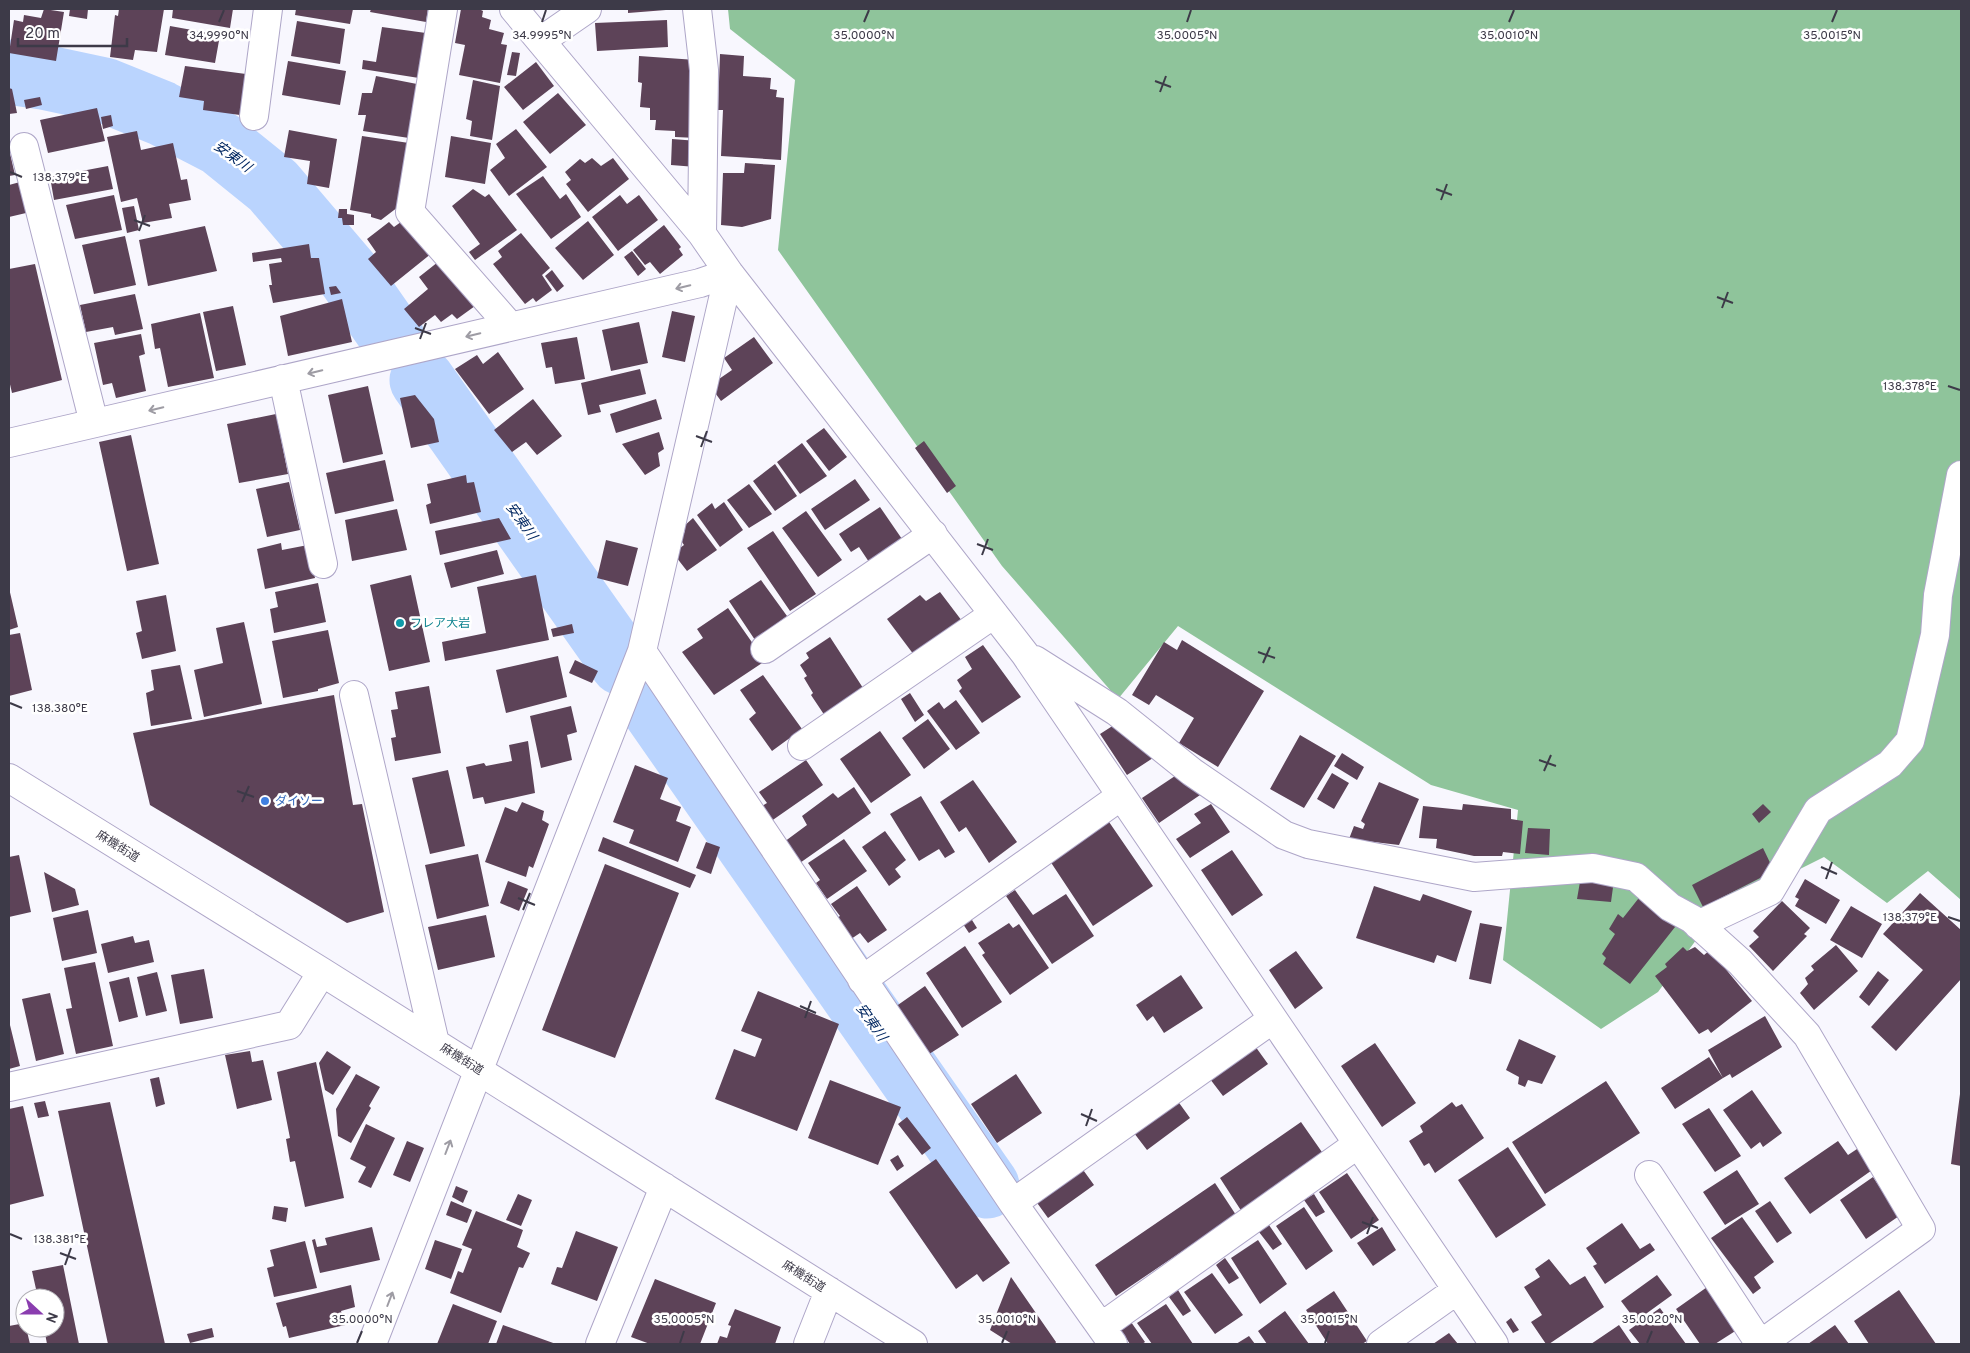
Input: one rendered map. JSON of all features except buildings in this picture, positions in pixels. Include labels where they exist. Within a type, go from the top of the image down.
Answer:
[{"type":"street","points":[[254,116],[268,9]]},
{"type":"street","points":[[443,9],[410,212],[510,326]]},
{"type":"street","points":[[514,9],[542,40],[702,234],[729,273],[1025,654],[1494,1344]]},
{"type":"street","points":[[542,40],[587,9]]},
{"type":"street","points":[[697,9],[704,70],[702,234]]},
{"type":"street","points":[[24,147],[94,423]]},
{"type":"street","points":[[9,443],[700,282],[729,273]]},
{"type":"street","points":[[372,1344],[642,651],[729,273]]},
{"type":"street","points":[[283,379],[323,564]]},
{"type":"street","points":[[1698,925],[1770,891],[1818,810],[1890,764],[1910,742],[1935,635],[1938,595],[1961,475]]},
{"type":"street","points":[[765,649],[933,534]]},
{"type":"street","points":[[802,746],[994,614]]},
{"type":"street","points":[[642,651],[1013,1203],[1107,1336],[1358,1144]]},
{"type":"street","points":[[1025,654],[1117,712],[1192,772],[1284,835],[1308,844],[1474,877],[1593,868],[1636,878],[1670,907],[1698,925],[1740,962],[1807,1035],[1921,1229],[1760,1344],[1649,1175]]},
{"type":"street","points":[[354,695],[435,1043]]},
{"type":"street","name":"麻機街道","points":[[9,778],[478,1069],[913,1344]]},
{"type":"street","points":[[862,980],[1121,796]]},
{"type":"street","points":[[9,1087],[289,1025],[322,972]]},
{"type":"street","points":[[1013,1203],[1273,1019]]},
{"type":"street","points":[[600,1344],[664,1187]]},
{"type":"street","points":[[1382,1344],[1457,1290]]},
{"type":"street","points":[[808,1344],[829,1291]]},
{"type":"green space","points":[[728,9],[1961,9],[1961,900],[1928,871],[1887,903],[1824,857],[1718,910],[1658,992],[1601,1029],[1503,960],[1518,810],[1431,785],[1178,626],[1118,699],[1002,566],[778,250],[795,80],[730,29]]},
{"type":"waterway","name":"安東川","points":[[9,72],[104,90],[161,113],[221,144],[273,186],[348,274],[392,337]]},
{"type":"waterway","name":"安東川","points":[[422,380],[622,663]]},
{"type":"waterway","name":"安東川","points":[[647,699],[987,1186]]},
{"type":"place","name":"フレア大岩","points":[[400,623]]},
{"type":"place","name":"ダイソー","points":[[265,801]]}]
